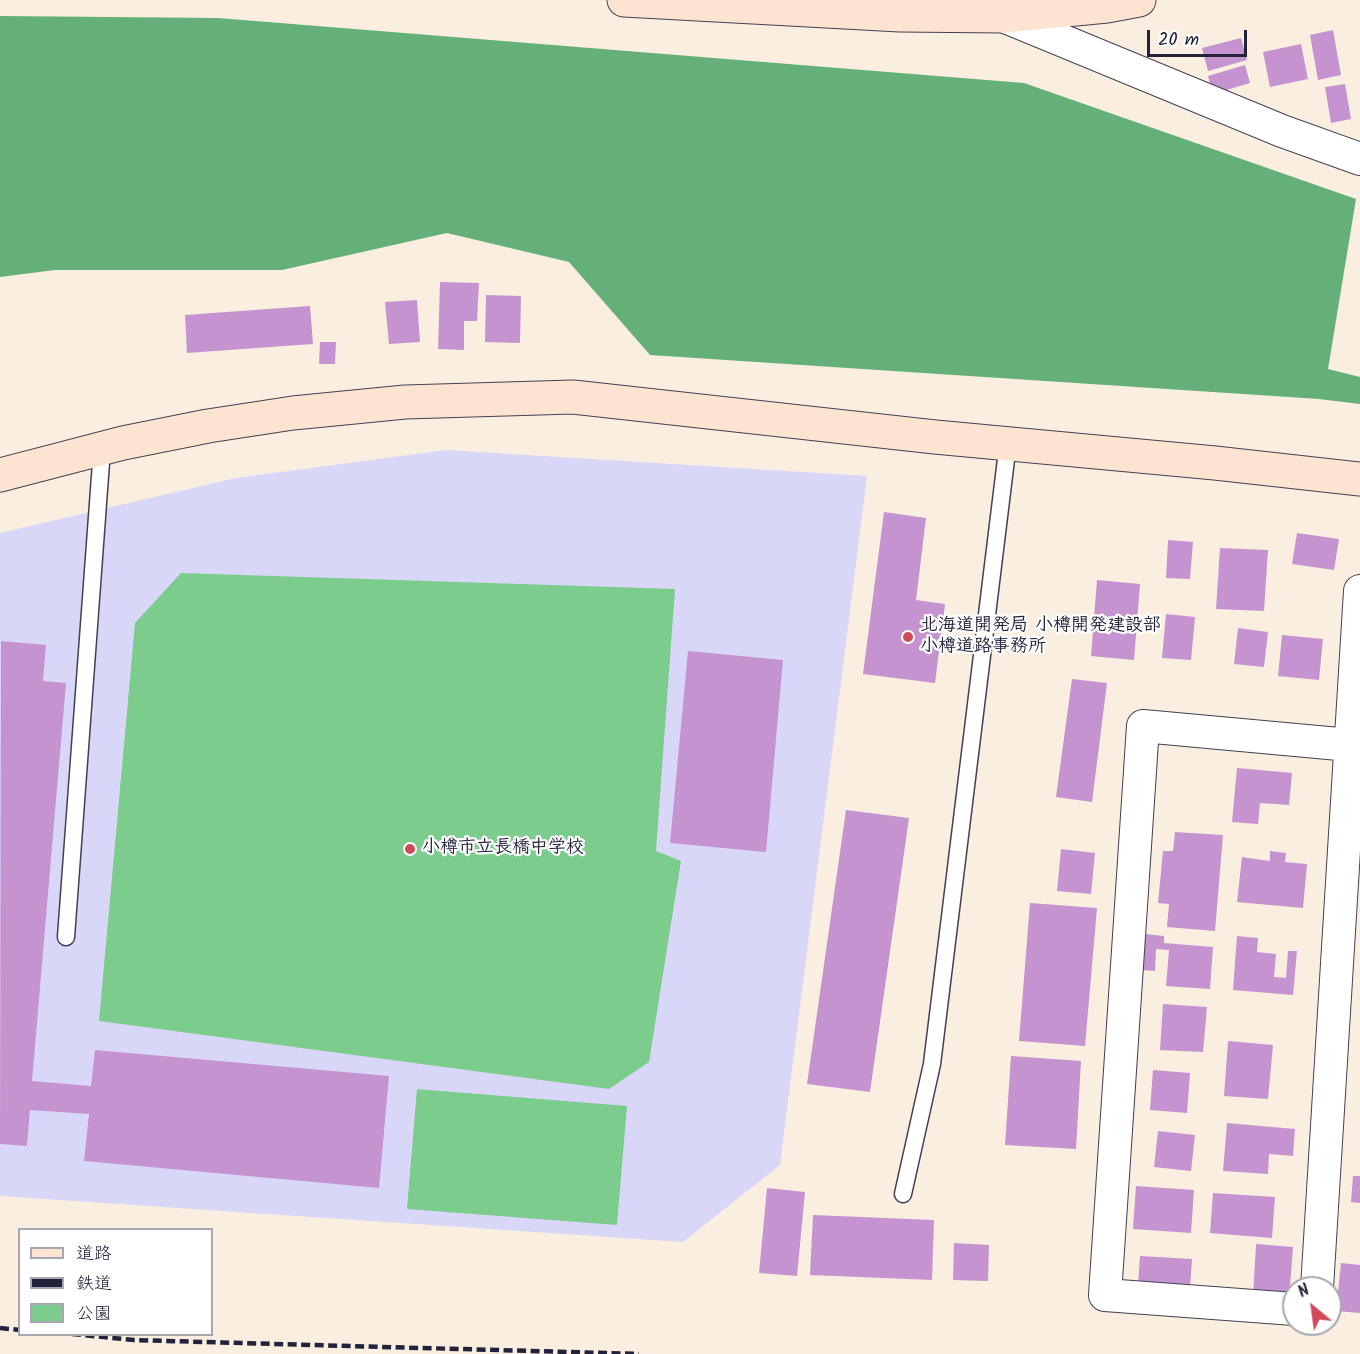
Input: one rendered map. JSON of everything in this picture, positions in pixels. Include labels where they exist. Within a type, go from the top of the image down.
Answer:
[{"type":"street","points":[[624,0],[900,15],[1003,16],[1107,6],[1139,0]]},
{"type":"street","points":[[1003,16],[1282,131],[1360,159]]},
{"type":"street","points":[[0,475],[102,449],[208,426],[293,413],[405,402],[573,397],[1360,479]]},
{"type":"street","points":[[1318,1276],[1360,591]]},
{"type":"street","points":[[1282,1308],[1105,1295],[1143,726],[1350,745]]},
{"type":"lane","points":[[903,1194],[932,1064],[1008,443]]},
{"type":"lane","points":[[66,938],[102,449]]},
{"type":"shaded area","name":"小樽市立長橋中学校","points":[[446,450],[867,476],[780,1165],[683,1242],[0,1196],[0,533],[236,478]]},
{"type":"green space","points":[[0,16],[218,18],[1024,83],[1356,199],[1328,369],[1360,377],[1360,404],[1319,399],[650,355],[569,262],[447,233],[282,270],[55,270],[0,277]]},
{"type":"green space","points":[[181,573],[675,589],[656,851],[681,861],[649,1062],[609,1089],[99,1021],[135,623]]},
{"type":"green space","points":[[417,1089],[627,1106],[617,1225],[407,1209]]},
{"type":"building","points":[[1333,30],[1341,75],[1318,80],[1310,35]]},
{"type":"building","points":[[1241,38],[1247,60],[1208,71],[1202,48]]},
{"type":"building","points":[[1301,44],[1308,79],[1270,87],[1263,52]]},
{"type":"building","points":[[1245,65],[1250,83],[1213,94],[1208,76]]},
{"type":"building","points":[[1345,84],[1351,119],[1331,123],[1325,87]]},
{"type":"building","points":[[440,282],[479,283],[477,321],[464,321],[464,350],[438,349]]},
{"type":"building","points":[[486,295],[521,296],[520,343],[485,342]]},
{"type":"building","points":[[417,300],[420,342],[389,344],[385,302]]},
{"type":"building","points":[[310,306],[313,344],[187,353],[185,315]]},
{"type":"building","points":[[320,342],[336,342],[335,364],[319,364]]},
{"type":"building","points":[[884,512],[926,518],[916,600],[945,604],[935,683],[863,674]]},
{"type":"building","points":[[1297,533],[1339,539],[1334,570],[1292,564]]},
{"type":"building","points":[[1168,540],[1193,542],[1190,579],[1166,578]]},
{"type":"building","points":[[1220,548],[1268,550],[1264,611],[1216,609]]},
{"type":"building","points":[[1097,580],[1140,584],[1134,660],[1091,656]]},
{"type":"building","points":[[1166,614],[1195,617],[1191,660],[1162,658]]},
{"type":"building","points":[[1238,628],[1268,632],[1264,667],[1234,664]]},
{"type":"building","points":[[1282,635],[1323,639],[1319,680],[1278,676]]},
{"type":"building","points":[[1,641],[46,645],[43,681],[66,683],[32,1081],[91,1086],[95,1050],[389,1076],[379,1188],[84,1161],[89,1114],[30,1110],[27,1146],[0,1144]]},
{"type":"building","points":[[688,651],[783,660],[766,852],[670,843]]},
{"type":"building","points":[[1072,679],[1107,683],[1092,802],[1056,797]]},
{"type":"building","points":[[1237,768],[1292,773],[1289,805],[1260,803],[1258,824],[1232,822]]},
{"type":"building","points":[[846,810],[909,818],[870,1092],[807,1084]]},
{"type":"building","points":[[1175,832],[1223,835],[1215,931],[1167,927],[1169,904],[1158,903],[1163,851],[1173,851]]},
{"type":"building","points":[[1061,849],[1095,853],[1091,894],[1057,891]]},
{"type":"building","points":[[1270,851],[1286,853],[1285,862],[1307,864],[1303,908],[1237,902],[1242,857],[1270,861]]},
{"type":"building","points":[[1030,903],[1097,908],[1085,1046],[1019,1041]]},
{"type":"building","points":[[1145,934],[1164,936],[1164,943],[1213,947],[1210,989],[1166,986],[1169,950],[1156,949],[1155,971],[1141,970]]},
{"type":"building","points":[[1237,936],[1258,938],[1257,952],[1276,954],[1274,977],[1286,978],[1288,951],[1297,951],[1293,995],[1233,990]]},
{"type":"building","points":[[1163,1004],[1207,1007],[1203,1052],[1160,1050]]},
{"type":"building","points":[[1228,1041],[1273,1045],[1268,1099],[1224,1096]]},
{"type":"building","points":[[1011,1056],[1081,1061],[1076,1149],[1005,1145]]},
{"type":"building","points":[[1153,1070],[1190,1073],[1187,1113],[1150,1110]]},
{"type":"building","points":[[1227,1123],[1295,1129],[1293,1156],[1269,1154],[1268,1174],[1223,1171]]},
{"type":"building","points":[[1158,1131],[1195,1135],[1191,1171],[1154,1167]]},
{"type":"building","points":[[1353,1176],[1360,1176],[1360,1203],[1351,1202]]},
{"type":"building","points":[[1136,1186],[1194,1190],[1191,1233],[1133,1229]]},
{"type":"building","points":[[767,1188],[805,1192],[797,1276],[759,1273]]},
{"type":"building","points":[[1213,1193],[1275,1197],[1272,1238],[1210,1233]]},
{"type":"building","points":[[813,1215],[934,1220],[932,1280],[810,1275]]},
{"type":"building","points":[[954,1243],[989,1245],[988,1281],[953,1280]]},
{"type":"building","points":[[1256,1244],[1293,1247],[1291,1276],[1282,1276],[1282,1299],[1253,1297]]},
{"type":"building","points":[[1140,1256],[1192,1259],[1190,1288],[1138,1285]]},
{"type":"building","points":[[1341,1263],[1360,1265],[1360,1313],[1342,1312],[1342,1276],[1340,1276]]},
{"type":"railway","points":[[0,1328],[18,1330]]},
{"type":"railway","points":[[93,1336],[134,1340],[639,1354]]},
{"type":"place","name":"北海道開発局 小樽開発建設部 小樽道路事務所","points":[[908,637]]},
{"type":"place","name":"小樽市立長橋中学校","points":[[410,849]]}]
